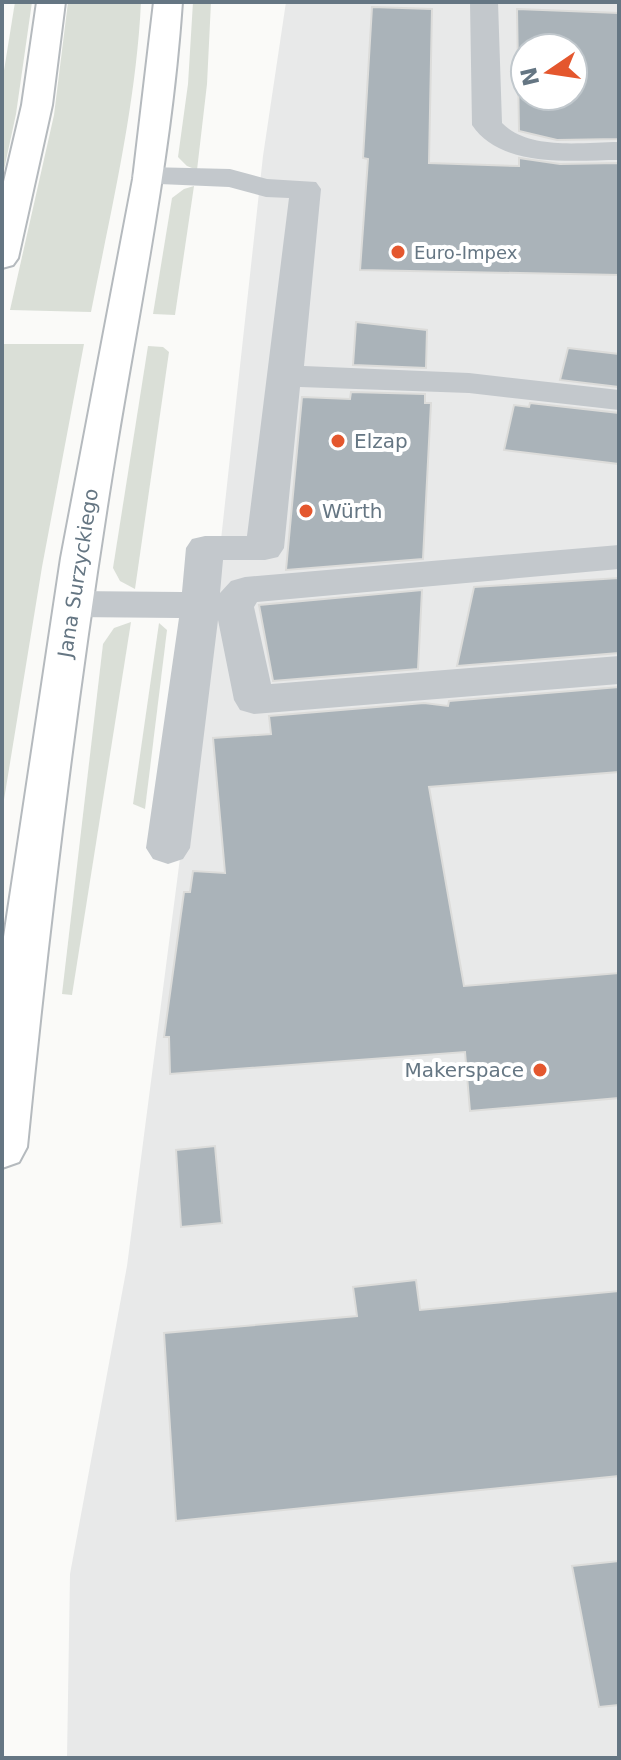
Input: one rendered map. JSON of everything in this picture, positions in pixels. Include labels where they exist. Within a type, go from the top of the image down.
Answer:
[{"type":"main road","points":[[2,258],[37,105],[51,2]]},
{"type":"main road","name":"Jana Surzyckiego","points":[[2,1147],[47,781],[73,604],[147,176],[162,73],[168,2]]},
{"type":"lane","points":[[484,2],[487,125],[492,133],[519,146],[619,151]]},
{"type":"lane","points":[[147,176],[230,178],[266,188],[305,189],[265,548],[205,548],[217,606],[254,700],[619,670]]},
{"type":"lane","points":[[286,376],[469,383],[619,400]]},
{"type":"lane","points":[[73,604],[217,606],[245,590],[619,557]]},
{"type":"lane","points":[[168,848],[217,606]]},
{"type":"shaded area","points":[[15,2],[32,2],[16,114],[2,179],[2,83]]},
{"type":"shaded area","points":[[68,2],[141,2],[134,80],[122,158],[91,312],[10,310],[54,115]]},
{"type":"shaded area","points":[[193,2],[211,2],[207,84],[197,170],[178,157],[188,84]]},
{"type":"shaded area","points":[[286,2],[619,2],[619,1758],[67,1758],[70,1574],[127,1266],[219,558],[263,156]]},
{"type":"shaded area","points":[[194,186],[175,315],[153,314],[172,198]]},
{"type":"shaded area","points":[[2,344],[84,344],[42,567],[2,812]]},
{"type":"shaded area","points":[[148,346],[163,347],[169,352],[135,589],[120,581],[113,568]]},
{"type":"shaded area","points":[[131,622],[72,995],[62,994],[103,644],[114,628]]},
{"type":"shaded area","points":[[159,623],[167,630],[145,809],[133,804]]},
{"type":"building","points":[[372,7],[432,9],[429,163],[519,166],[519,158],[560,164],[619,163],[619,275],[360,270],[368,159],[363,158]]},
{"type":"building","points":[[517,9],[619,13],[619,139],[557,140],[519,131],[519,112],[589,112],[589,32],[517,32]]},
{"type":"building","points":[[356,322],[427,330],[426,368],[353,365]]},
{"type":"building","points":[[568,348],[619,354],[619,387],[560,380]]},
{"type":"building","points":[[351,392],[425,394],[425,403],[431,403],[423,559],[286,570],[302,397],[350,399]]},
{"type":"building","points":[[530,403],[619,413],[619,464],[504,450],[514,405],[529,407]]},
{"type":"building","points":[[619,578],[619,653],[457,666],[474,587]]},
{"type":"building","points":[[422,590],[418,669],[273,681],[259,605]]},
{"type":"building","points":[[619,687],[619,772],[429,787],[464,986],[619,973],[619,1098],[470,1111],[465,1052],[170,1074],[169,1037],[164,1037],[184,892],[190,892],[193,871],[225,873],[213,738],[271,734],[269,716],[424,703],[448,706],[449,701]]},
{"type":"building","points":[[215,1146],[222,1223],[181,1227],[176,1150]]},
{"type":"building","points":[[416,1280],[420,1310],[619,1291],[619,1476],[176,1521],[164,1333],[357,1316],[353,1287]]},
{"type":"building","points":[[619,1561],[619,1705],[599,1707],[572,1566]]},
{"type":"place","name":"Euro-Impex","points":[[398,252]]},
{"type":"place","name":"Elzap","points":[[338,441]]},
{"type":"place","name":"Würth","points":[[306,511]]},
{"type":"place","name":"Makerspace","points":[[540,1070]]}]
